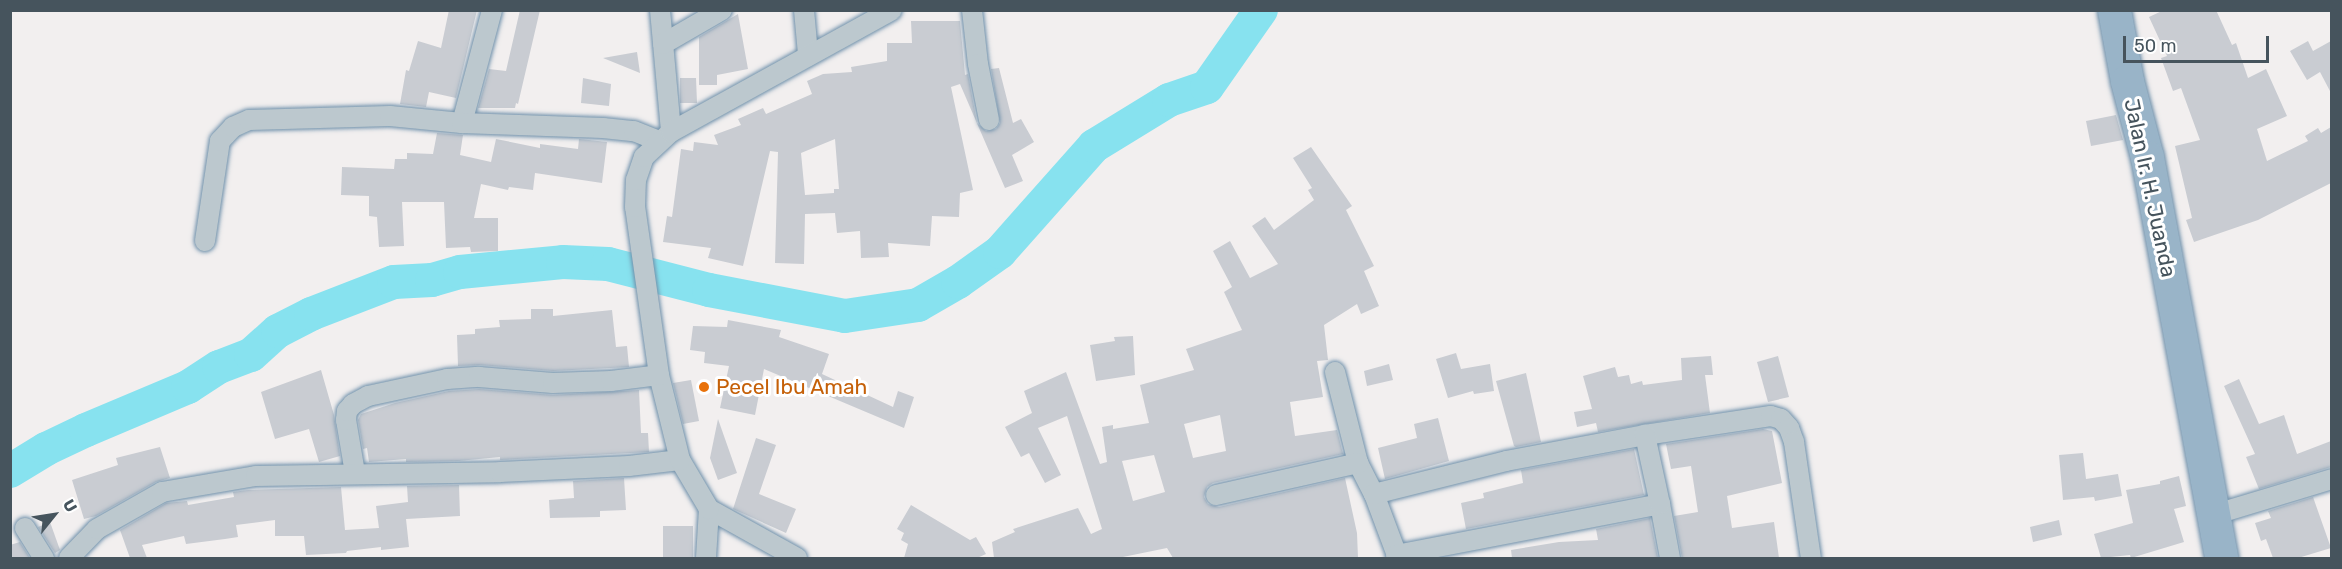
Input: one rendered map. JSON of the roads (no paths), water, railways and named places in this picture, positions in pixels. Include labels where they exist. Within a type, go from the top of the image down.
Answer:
[{"type":"highway","points":[[2114,10],[2127,81]]},
{"type":"highway","name":"Jalan Ir. H. Juanda","points":[[2127,81],[2147,157],[2221,558]]},
{"type":"highway","name":"Jalan Ir. H. Juanda","points":[[2127,81],[2126,148],[2199,558]]},
{"type":"street","points":[[462,123],[492,10]]},
{"type":"street","points":[[660,10],[665,137]]},
{"type":"street","points":[[663,44],[722,10]]},
{"type":"street","points":[[804,10],[808,54]]},
{"type":"street","points":[[797,558],[709,509],[680,460],[659,375],[635,207],[636,180],[644,157],[665,137],[808,54],[892,10]]},
{"type":"street","points":[[972,10],[978,64],[989,120]]},
{"type":"street","points":[[205,241],[220,141],[233,128],[249,120],[390,116],[462,123],[603,128],[665,137]]},
{"type":"street","points":[[1335,372],[1358,463],[1374,494],[1397,557],[1660,504]]},
{"type":"street","points":[[355,473],[346,420],[347,411],[353,404],[368,396],[447,379],[479,377],[553,383],[611,381],[659,375]]},
{"type":"street","points":[[1374,494],[1506,461],[1645,435],[1762,417],[1781,419],[1789,428],[1794,442],[1811,558]]},
{"type":"street","points":[[1645,435],[1670,558]]},
{"type":"street","points":[[69,558],[97,529],[162,492],[256,476],[512,471],[629,466],[680,460]]},
{"type":"street","points":[[1216,495],[1358,463]]},
{"type":"street","points":[[2213,515],[2331,479]]},
{"type":"street","points":[[706,558],[709,509]]},
{"type":"street","points":[[25,528],[44,558]]},
{"type":"waterway","points":[[10,471],[46,449],[188,387],[219,367],[251,355],[278,331],[311,314],[394,282],[432,280],[460,272],[563,262],[608,264],[709,290],[845,316],[918,305],[958,282],[1000,252],[1094,146],[1169,100],[1207,87],[1261,10]]},
{"type":"place","name":"Pecel Ibu Amah","points":[[704,387]]}]
